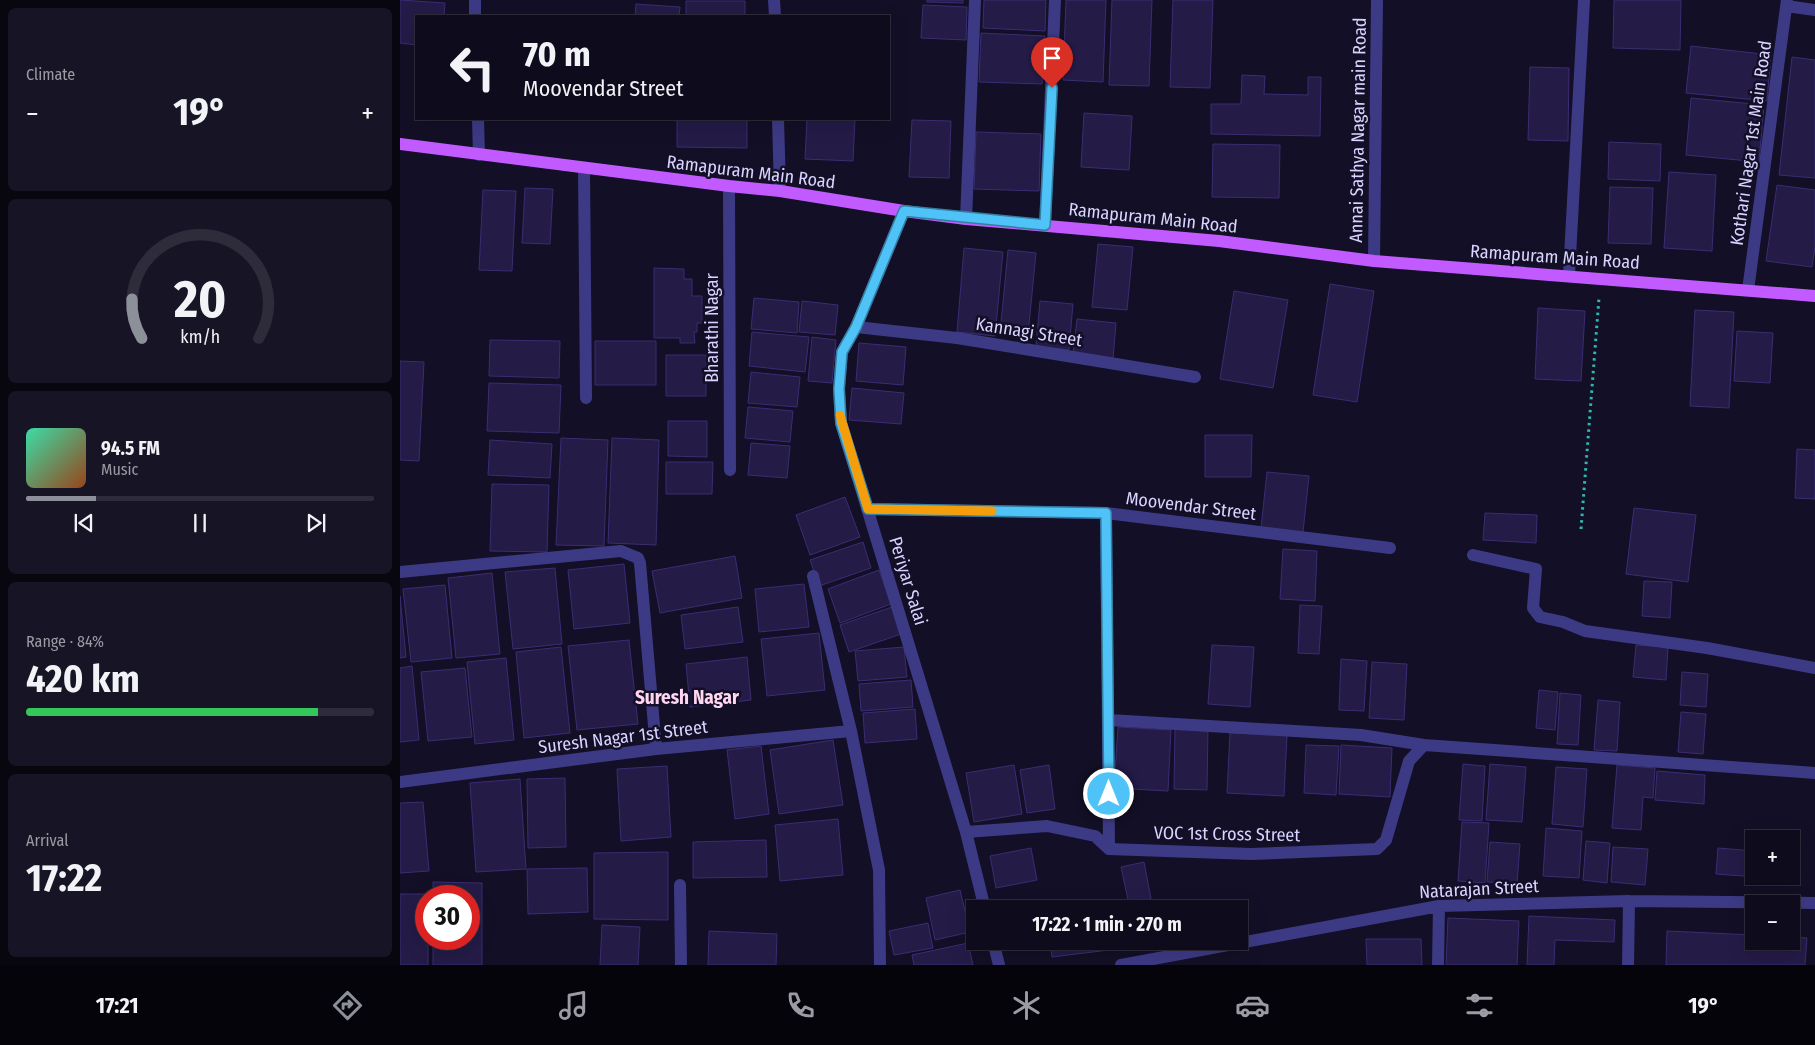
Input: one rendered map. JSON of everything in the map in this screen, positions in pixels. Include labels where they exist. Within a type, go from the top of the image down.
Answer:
[{"type":"main road","name":"Ramapuram Main Road","points":[[400,144],[780,191],[966,219],[1219,241],[1374,261],[1600,277],[1815,296]]},
{"type":"street","points":[[475,0],[475,15]]},
{"type":"street","points":[[774,0],[775,15]]},
{"type":"street","points":[[966,219],[975,0]]},
{"type":"street","points":[[1045,225],[1056,0]]},
{"type":"street","name":"Annai Sathya Nagar main Road","points":[[1374,261],[1377,0]]},
{"type":"street","points":[[1568,275],[1584,0]]},
{"type":"street","points":[[1787,3],[1815,10]]},
{"type":"street","name":"Kothari Nagar 1st Main Road","points":[[1748,290],[1787,3]]},
{"type":"street","points":[[478,120],[479,154]]},
{"type":"street","points":[[778,120],[780,191]]},
{"type":"street","points":[[584,168],[586,398]]},
{"type":"street","name":"Bharathi Nagar","points":[[729,186],[730,470]]},
{"type":"street","name":"Periyar Salai","points":[[904,211],[856,327],[842,352],[839,389],[841,423],[966,832],[983,900]]},
{"type":"street","name":"Kannagi Street","points":[[856,327],[957,338],[1195,377]]},
{"type":"street","name":"Moovendar Street","points":[[868,509],[1106,513],[1390,548]]},
{"type":"street","points":[[1106,513],[1109,849]]},
{"type":"street","points":[[400,572],[621,551],[638,558],[640,563],[656,749]]},
{"type":"street","points":[[1473,555],[1536,569],[1534,608],[1540,617],[1563,622],[1585,631],[1707,648],[1815,668]]},
{"type":"street","points":[[813,576],[851,731],[879,870],[880,965]]},
{"type":"street","points":[[1109,720],[1361,735],[1424,745],[1815,772]]},
{"type":"street","name":"Suresh Nagar 1st Street","points":[[400,782],[656,749],[851,731]]},
{"type":"street","name":"VOC 1st Cross Street","points":[[1109,849],[1251,854],[1377,849],[1386,840],[1409,761],[1424,745]]},
{"type":"street","points":[[966,832],[1047,826],[1095,836],[1109,849]]},
{"type":"street","points":[[680,885],[681,965]]},
{"type":"street","points":[[1628,965],[1629,901]]},
{"type":"street","name":"Natarajan Street","points":[[1121,965],[1439,906],[1629,901],[1815,903]]},
{"type":"street","points":[[1438,965],[1439,906]]},
{"type":"street","points":[[995,950],[999,965]]},
{"type":"path","points":[[1581,529],[1600,277]]},
{"type":"building","points":[[400,0],[445,3],[444,15],[415,15],[415,45],[400,43]]},
{"type":"building","points":[[927,0],[963,0],[963,3],[927,2]]},
{"type":"building","points":[[984,0],[1046,0],[1045,31],[983,28]]},
{"type":"building","points":[[1066,0],[1106,0],[1103,82],[1063,80]]},
{"type":"building","points":[[1112,0],[1152,0],[1149,86],[1109,85]]},
{"type":"building","points":[[1173,0],[1213,0],[1210,88],[1170,87]]},
{"type":"building","points":[[1614,0],[1681,0],[1680,50],[1613,48]]},
{"type":"building","points":[[686,1],[745,1],[745,15],[686,15]]},
{"type":"building","points":[[636,4],[680,7],[679,15],[635,15]]},
{"type":"building","points":[[923,5],[967,7],[966,40],[921,38]]},
{"type":"building","points":[[981,33],[1045,36],[1042,84],[979,82]]},
{"type":"building","points":[[1691,46],[1771,55],[1767,101],[1686,93]]},
{"type":"building","points":[[1792,57],[1815,60],[1815,178],[1779,175]]},
{"type":"building","points":[[1530,67],[1569,68],[1568,141],[1528,140]]},
{"type":"building","points":[[1242,75],[1265,76],[1264,94],[1308,95],[1308,77],[1321,77],[1320,136],[1211,134],[1211,104],[1241,104]]},
{"type":"building","points":[[1691,98],[1764,105],[1759,162],[1686,155]]},
{"type":"building","points":[[1084,113],[1132,116],[1129,170],[1081,167]]},
{"type":"building","points":[[677,120],[747,120],[747,148],[677,147]]},
{"type":"building","points":[[807,120],[855,120],[853,161],[805,159]]},
{"type":"building","points":[[912,120],[951,121],[949,178],[909,177]]},
{"type":"building","points":[[976,132],[1041,134],[1039,191],[974,189]]},
{"type":"building","points":[[1609,142],[1661,144],[1660,181],[1608,179]]},
{"type":"building","points":[[1213,144],[1280,145],[1279,198],[1212,197]]},
{"type":"building","points":[[1669,172],[1716,175],[1712,251],[1664,248]]},
{"type":"building","points":[[1777,185],[1815,190],[1815,247],[1812,267],[1766,261]]},
{"type":"building","points":[[1610,187],[1653,188],[1651,244],[1608,243]]},
{"type":"building","points":[[525,188],[553,189],[550,244],[522,243]]},
{"type":"building","points":[[483,190],[516,191],[512,271],[479,270]]},
{"type":"building","points":[[1098,244],[1133,247],[1127,310],[1092,307]]},
{"type":"building","points":[[964,248],[1003,252],[995,336],[957,332]]},
{"type":"building","points":[[1008,250],[1036,253],[1028,335],[1000,333]]},
{"type":"building","points":[[654,268],[684,269],[684,279],[692,279],[692,296],[702,296],[702,323],[697,323],[697,332],[694,332],[695,343],[680,343],[680,338],[654,338]]},
{"type":"building","points":[[1330,284],[1374,291],[1357,402],[1313,395]]},
{"type":"building","points":[[1234,291],[1288,300],[1273,388],[1220,379]]},
{"type":"building","points":[[754,298],[799,302],[797,333],[751,329]]},
{"type":"building","points":[[802,301],[838,305],[835,335],[799,332]]},
{"type":"building","points":[[1040,301],[1073,304],[1069,350],[1036,346]]},
{"type":"building","points":[[1538,308],[1585,311],[1581,381],[1535,379]]},
{"type":"building","points":[[1695,310],[1734,312],[1729,408],[1690,406]]},
{"type":"building","points":[[1077,319],[1116,323],[1113,359],[1073,355]]},
{"type":"building","points":[[1737,331],[1773,333],[1770,383],[1734,381]]},
{"type":"building","points":[[752,332],[809,337],[805,372],[749,366]]},
{"type":"building","points":[[812,337],[836,340],[832,383],[808,381]]},
{"type":"building","points":[[490,340],[560,341],[559,378],[489,376]]},
{"type":"building","points":[[595,341],[656,341],[656,385],[595,385]]},
{"type":"building","points":[[859,343],[906,347],[903,385],[856,381]]},
{"type":"building","points":[[666,355],[706,355],[706,396],[666,396]]},
{"type":"building","points":[[400,361],[424,362],[419,461],[400,460]]},
{"type":"building","points":[[751,372],[800,377],[797,407],[748,403]]},
{"type":"building","points":[[489,383],[561,385],[559,433],[487,431]]},
{"type":"building","points":[[852,388],[904,393],[901,424],[849,420]]},
{"type":"building","points":[[748,407],[793,411],[790,442],[745,438]]},
{"type":"building","points":[[668,421],[707,421],[707,457],[668,456]]},
{"type":"building","points":[[1205,435],[1252,435],[1251,477],[1205,477]]},
{"type":"building","points":[[561,438],[608,440],[604,546],[556,545]]},
{"type":"building","points":[[612,438],[659,440],[656,545],[608,543]]},
{"type":"building","points":[[490,440],[552,444],[550,478],[488,475]]},
{"type":"building","points":[[751,443],[790,446],[787,478],[748,475]]},
{"type":"building","points":[[1797,449],[1815,450],[1815,499],[1795,498]]},
{"type":"building","points":[[666,462],[713,462],[712,494],[666,494]]},
{"type":"building","points":[[1267,472],[1309,476],[1303,532],[1261,528]]},
{"type":"building","points":[[492,484],[549,485],[547,552],[490,551]]},
{"type":"building","points":[[845,497],[860,537],[810,555],[796,515]]},
{"type":"building","points":[[1634,508],[1696,515],[1688,582],[1626,574]]},
{"type":"building","points":[[1485,513],[1537,515],[1536,543],[1483,540]]},
{"type":"building","points":[[863,542],[871,568],[819,586],[810,560]]},
{"type":"building","points":[[1283,549],[1317,551],[1315,601],[1280,599]]},
{"type":"building","points":[[735,556],[742,598],[660,613],[652,571]]},
{"type":"building","points":[[624,564],[630,623],[574,629],[568,570]]},
{"type":"building","points":[[555,568],[562,644],[513,649],[505,572]]},
{"type":"building","points":[[879,570],[891,604],[840,623],[828,589]]},
{"type":"building","points":[[492,573],[500,654],[456,658],[448,578]]},
{"type":"building","points":[[1644,581],[1672,582],[1670,618],[1642,616]]},
{"type":"building","points":[[804,584],[809,627],[759,632],[755,589]]},
{"type":"building","points":[[445,585],[452,658],[411,662],[403,589]]},
{"type":"building","points":[[400,596],[406,657],[400,658]]},
{"type":"building","points":[[1300,605],[1322,606],[1319,654],[1298,653]]},
{"type":"building","points":[[738,607],[743,642],[685,649],[681,615]]},
{"type":"building","points":[[892,607],[901,634],[849,652],[840,625]]},
{"type":"building","points":[[819,633],[825,690],[767,696],[761,639]]},
{"type":"building","points":[[629,640],[638,724],[577,730],[568,646]]},
{"type":"building","points":[[1212,645],[1254,647],[1250,707],[1208,704]]},
{"type":"building","points":[[1636,645],[1668,647],[1666,680],[1633,677]]},
{"type":"building","points":[[561,647],[570,733],[524,738],[516,652]]},
{"type":"building","points":[[904,647],[907,677],[858,681],[855,651]]},
{"type":"building","points":[[747,657],[751,700],[690,707],[686,664]]},
{"type":"building","points":[[506,658],[514,740],[475,744],[467,662]]},
{"type":"building","points":[[1341,659],[1367,661],[1364,711],[1339,710]]},
{"type":"building","points":[[1372,662],[1407,664],[1404,720],[1369,718]]},
{"type":"building","points":[[412,666],[419,740],[400,742],[400,668]]},
{"type":"building","points":[[465,668],[472,737],[428,741],[421,672]]},
{"type":"building","points":[[1682,672],[1708,674],[1706,707],[1680,705]]},
{"type":"building","points":[[911,680],[913,707],[861,711],[859,684]]},
{"type":"building","points":[[1539,690],[1558,692],[1555,730],[1536,728]]},
{"type":"building","points":[[1560,693],[1581,695],[1578,745],[1557,744]]},
{"type":"building","points":[[1598,700],[1620,702],[1617,751],[1594,750]]},
{"type":"building","points":[[915,709],[917,739],[865,743],[863,713]]},
{"type":"building","points":[[1681,712],[1706,714],[1703,754],[1678,752]]},
{"type":"building","points":[[1118,727],[1171,730],[1168,791],[1114,788]]},
{"type":"building","points":[[1175,728],[1208,728],[1207,790],[1174,789]]},
{"type":"building","points":[[1230,733],[1287,735],[1284,796],[1227,793]]},
{"type":"building","points":[[833,740],[843,805],[779,814],[770,750]]},
{"type":"building","points":[[1306,745],[1339,746],[1336,795],[1304,793]]},
{"type":"building","points":[[1341,745],[1392,748],[1390,797],[1339,794]]},
{"type":"building","points":[[761,746],[769,814],[735,819],[727,750]]},
{"type":"building","points":[[1463,764],[1485,766],[1482,821],[1459,820]]},
{"type":"building","points":[[1490,764],[1526,767],[1522,822],[1486,820]]},
{"type":"building","points":[[1014,765],[1022,814],[974,822],[966,773]]},
{"type":"building","points":[[1049,765],[1055,809],[1027,813],[1020,770]]},
{"type":"building","points":[[1617,765],[1655,768],[1653,798],[1643,797],[1641,830],[1612,828]]},
{"type":"building","points":[[667,766],[671,837],[621,841],[617,769]]},
{"type":"building","points":[[1556,767],[1587,769],[1583,827],[1552,824]]},
{"type":"building","points":[[1657,771],[1705,775],[1704,804],[1655,800]]},
{"type":"building","points":[[565,778],[566,847],[528,848],[527,779]]},
{"type":"building","points":[[520,779],[526,869],[476,872],[470,783]]},
{"type":"building","points":[[423,802],[429,871],[400,873],[400,803]]},
{"type":"building","points":[[838,819],[843,875],[780,881],[775,825]]},
{"type":"building","points":[[1462,822],[1489,823],[1485,883],[1458,881]]},
{"type":"building","points":[[1546,828],[1582,831],[1579,878],[1543,876]]},
{"type":"building","points":[[766,840],[767,877],[693,878],[693,842]]},
{"type":"building","points":[[1586,841],[1610,843],[1607,883],[1583,880]]},
{"type":"building","points":[[1490,842],[1520,844],[1517,884],[1487,882]]},
{"type":"building","points":[[1613,847],[1648,849],[1645,885],[1611,882]]},
{"type":"building","points":[[1031,848],[1037,880],[996,888],[990,856]]},
{"type":"building","points":[[1718,848],[1745,850],[1745,876],[1716,874]]},
{"type":"building","points":[[668,852],[668,920],[594,919],[594,853]]},
{"type":"building","points":[[1144,862],[1151,900],[1128,900],[1121,867]]},
{"type":"building","points":[[587,868],[588,912],[528,914],[527,869]]},
{"type":"building","points":[[433,882],[482,883],[482,965],[433,965],[433,950],[480,950],[480,885],[433,885]]},
{"type":"building","points":[[960,890],[966,915],[966,933],[935,940],[926,898]]},
{"type":"building","points":[[400,894],[415,894],[415,950],[428,950],[428,965],[400,965]]},
{"type":"building","points":[[1529,916],[1615,920],[1614,942],[1555,940],[1554,965],[1527,965]]},
{"type":"building","points":[[1448,918],[1519,921],[1517,965],[1446,965]]},
{"type":"building","points":[[928,923],[933,948],[894,955],[889,931]]},
{"type":"building","points":[[602,925],[640,927],[638,965],[600,965]]},
{"type":"building","points":[[709,931],[777,934],[776,965],[708,965]]},
{"type":"building","points":[[1667,931],[1745,935],[1745,950],[1800,950],[1800,938],[1807,938],[1805,965],[1666,965]]},
{"type":"building","points":[[1366,939],[1421,939],[1422,965],[1367,965]]},
{"type":"building","points":[[966,943],[966,950],[970,950],[973,965],[914,965],[912,955]]},
{"type":"building","points":[[1051,950],[1109,950],[1052,957]]},
{"type":"slow traffic","points":[[840,415],[868,509],[992,511]]},
{"type":"district","name":"Suresh Nagar","points":[[687,697]]},
{"type":"route","points":[[1052,88],[1045,225],[966,219],[904,211],[856,327],[842,352],[839,389],[841,423],[868,509],[1106,513],[1109,794]]}]
